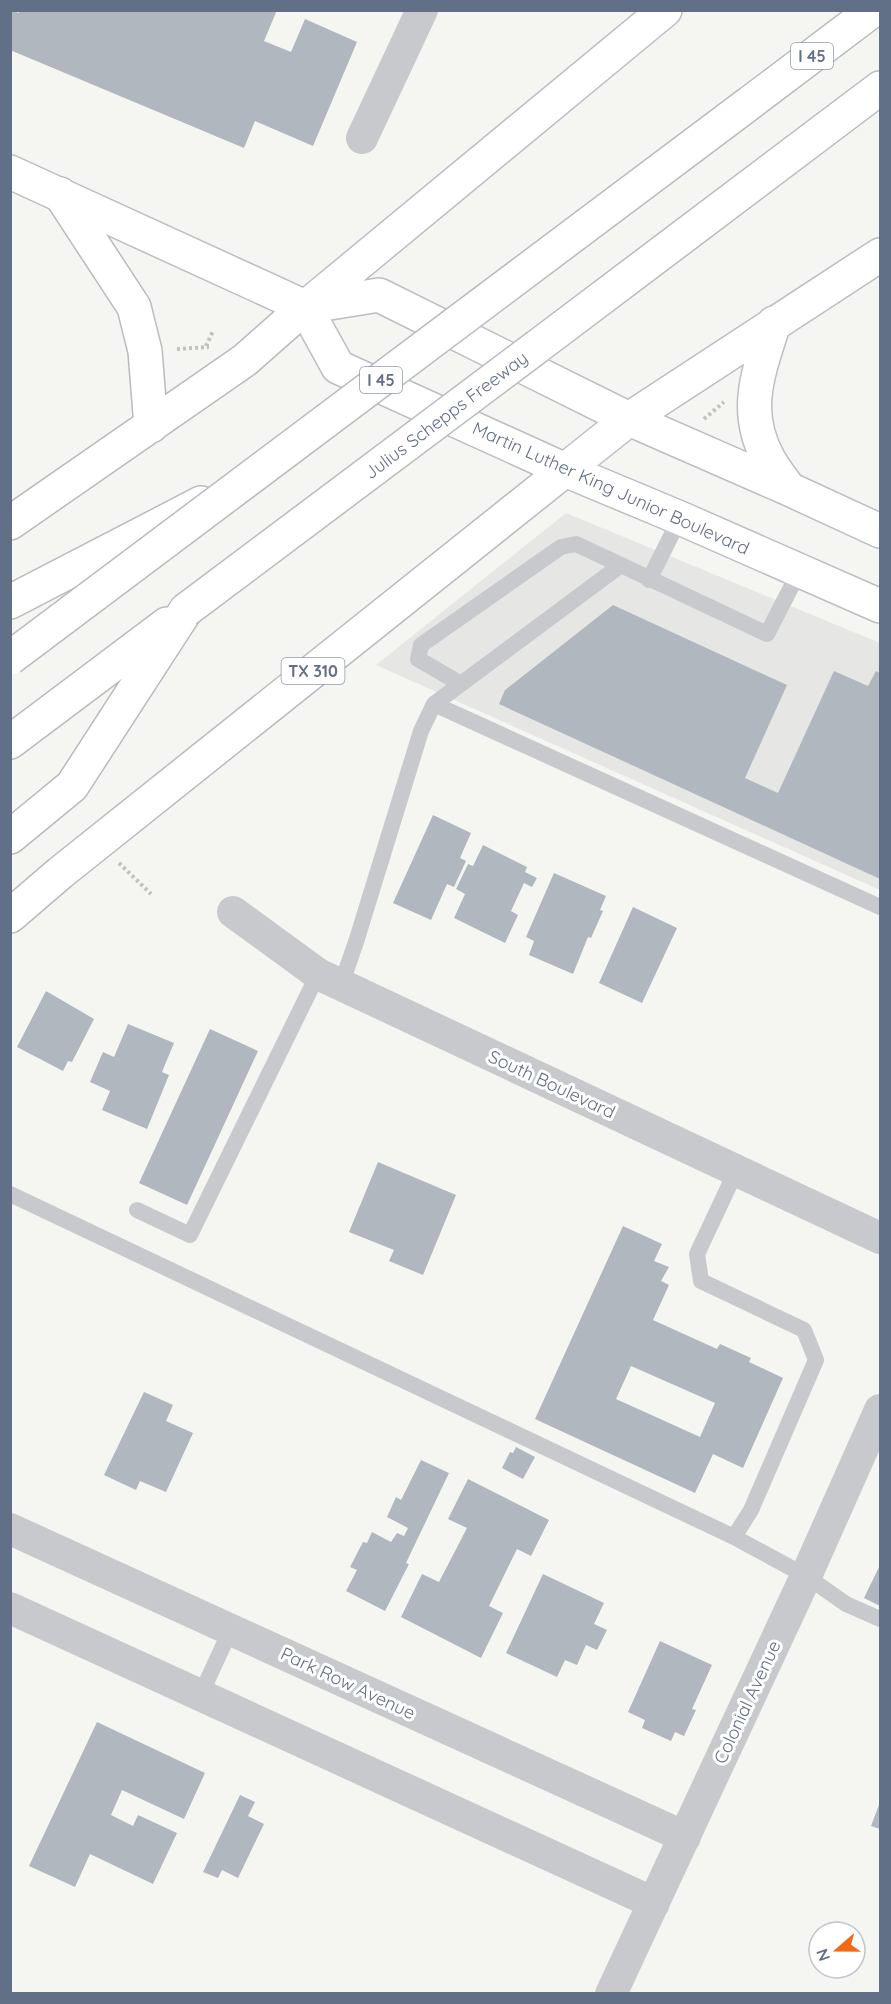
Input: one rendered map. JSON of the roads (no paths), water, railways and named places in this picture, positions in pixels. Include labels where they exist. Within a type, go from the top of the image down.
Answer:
[{"type":"main road","points":[[10,523],[245,360],[305,307],[665,10]]},
{"type":"main road","name":"I 45","points":[[10,658],[873,10]]},
{"type":"main road","name":"Julius Schepps Freeway","points":[[10,742],[880,88]]},
{"type":"main road","points":[[10,172],[305,307],[379,295],[629,420],[880,531]]},
{"type":"main road","points":[[60,194],[134,307],[145,351],[151,426]]},
{"type":"main road","points":[[629,420],[880,255]]},
{"type":"main road","name":"Martin Luther King Junior Boulevard","points":[[305,307],[338,367],[565,470],[880,606]]},
{"type":"main road","points":[[774,323],[756,379],[753,398],[756,426],[768,458],[789,489]]},
{"type":"main road","name":"TX 310","points":[[10,916],[60,873],[629,420]]},
{"type":"main road","points":[[10,602],[254,476]]},
{"type":"main road","points":[[10,837],[72,786],[186,610]]},
{"type":"street","points":[[362,138],[422,10]]},
{"type":"street","name":"South Boulevard","points":[[233,912],[329,980],[880,1238]]},
{"type":"street","name":"Colonial Avenue","points":[[611,1994],[806,1576],[880,1410]]},
{"type":"street","name":"Park Row Avenue","points":[[10,1529],[685,1837]]},
{"type":"street","points":[[10,1608],[654,1902]]},
{"type":"lane","points":[[650,580],[680,518]]},
{"type":"lane","points":[[461,684],[418,659],[421,645],[561,547],[576,544],[767,634],[800,570]]},
{"type":"lane","points":[[137,1210],[190,1235],[329,980],[356,942],[421,731],[435,704],[621,565]]},
{"type":"lane","points":[[435,704],[880,907]]},
{"type":"lane","points":[[734,1537],[751,1510],[816,1360],[804,1330],[701,1281],[697,1254],[736,1171]]},
{"type":"lane","points":[[10,1194],[734,1537],[806,1576],[846,1604],[880,1619]]},
{"type":"lane","points":[[200,1696],[231,1629]]}]
